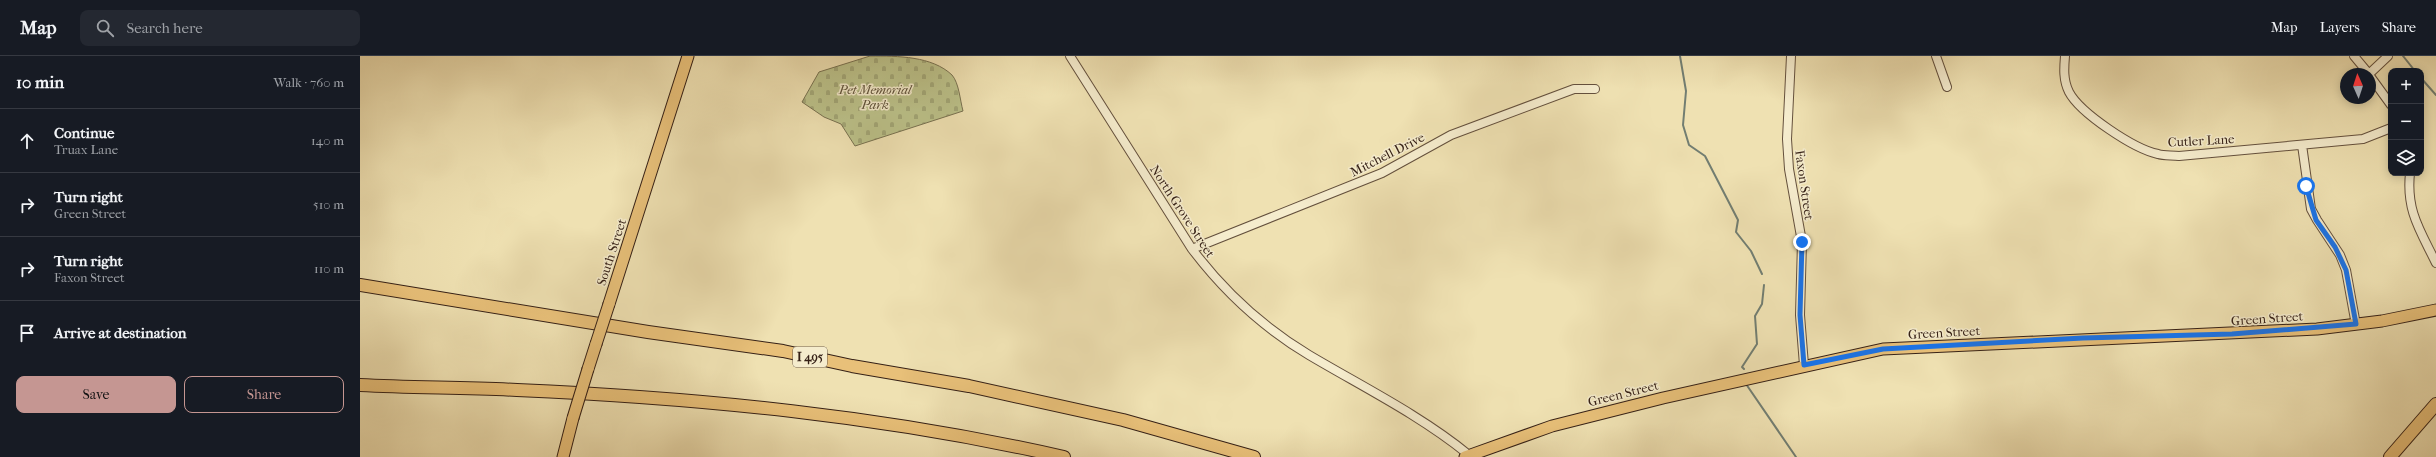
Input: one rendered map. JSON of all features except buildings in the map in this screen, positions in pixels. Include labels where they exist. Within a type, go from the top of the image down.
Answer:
[{"type":"highway","name":"I 495","points":[[360,285],[625,329],[783,351],[852,366],[969,386],[1123,420],[1254,457]]},
{"type":"highway","points":[[360,384],[515,390],[744,405],[829,415],[1064,457]]},
{"type":"highway","points":[[2390,457],[2436,404]]},
{"type":"highway","points":[[2386,457],[2414,429]]},
{"type":"main road","name":"South Street","points":[[563,457],[588,369],[688,56]]},
{"type":"main road","name":"Green Street","points":[[1467,456],[1552,426],[1804,365],[1883,349],[2083,338],[2232,334],[2356,324],[2436,310]]},
{"type":"street","name":"North Grove Street","points":[[1070,56],[1192,249],[1205,267],[1236,300],[1307,354],[1430,426],[1467,456]]},
{"type":"street","name":"Faxon Street","points":[[1791,56],[1787,139],[1789,169],[1802,242],[1800,315],[1804,365]]},
{"type":"street","points":[[1936,56],[1947,87]]},
{"type":"street","name":"Cutler Lane","points":[[2065,56],[2064,80],[2075,101],[2088,115],[2144,149],[2158,154],[2179,156],[2363,139],[2388,129]]},
{"type":"street","points":[[2354,56],[2363,68]]},
{"type":"street","points":[[2376,68],[2388,56]]},
{"type":"street","points":[[2376,85],[2390,104]]},
{"type":"street","name":"Mitchell Drive","points":[[1192,249],[1382,173],[1451,135],[1574,90],[1595,90]]},
{"type":"street","points":[[2302,145],[2311,209],[2316,220],[2335,247],[2346,270],[2356,324]]},
{"type":"street","points":[[2410,176],[2408,198],[2412,212],[2436,263]]},
{"type":"green space","name":"Pet Memorial Park","points":[[870,56],[914,58],[935,64],[944,69],[952,75],[956,82],[963,111],[855,146],[841,124],[824,117],[802,102],[819,72]]},
{"type":"waterway","points":[[1680,56],[1686,91],[1683,125],[1689,145],[1705,156],[1738,220],[1736,232],[1751,251],[1762,274]]},
{"type":"waterway","points":[[2403,56],[2413,68]]},
{"type":"waterway","points":[[2424,81],[2436,95]]},
{"type":"waterway","points":[[1744,369],[1742,367],[1757,344],[1755,316],[1762,304],[1764,285]]},
{"type":"waterway","points":[[1746,384],[1796,457]]},
{"type":"route","points":[[1802,242],[1803,262],[1800,315],[1804,365],[1883,349],[2083,338],[2232,334],[2317,329],[2356,324],[2346,270],[2340,255],[2316,220],[2311,209],[2306,186]]}]
